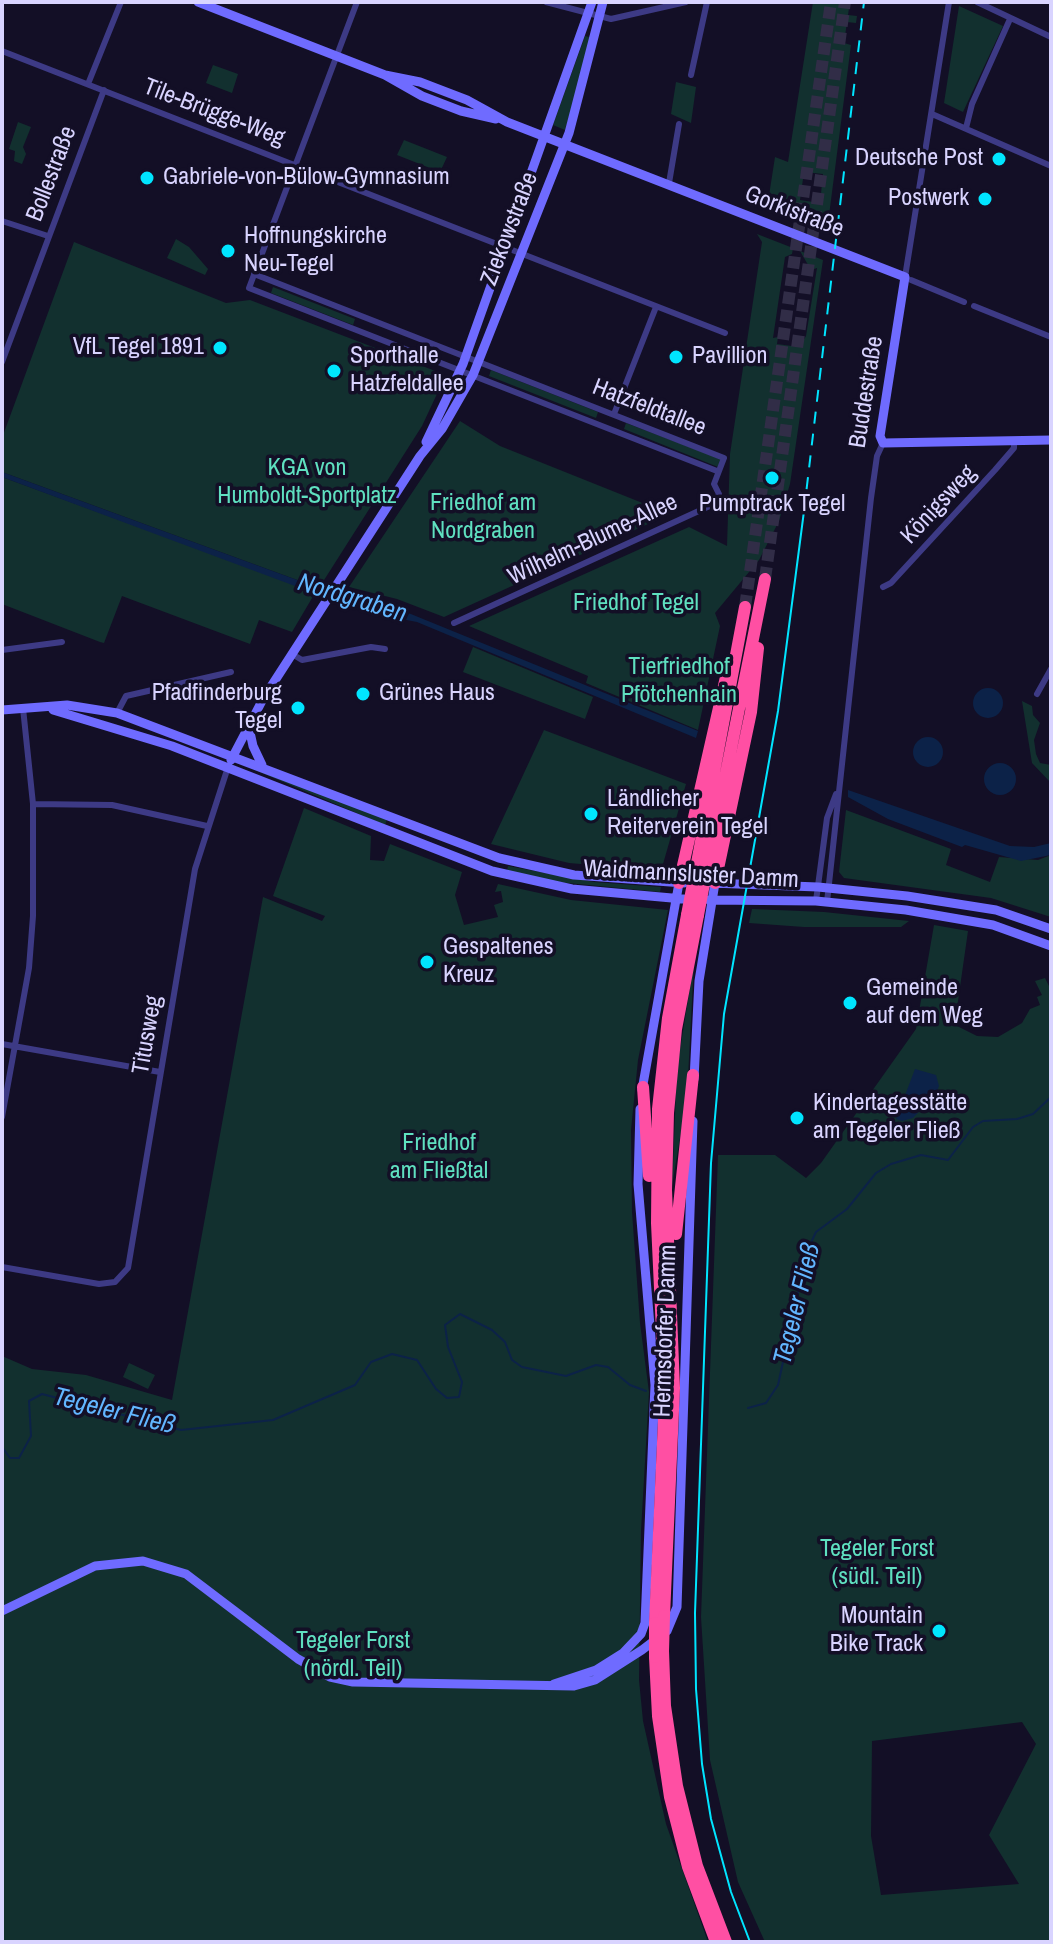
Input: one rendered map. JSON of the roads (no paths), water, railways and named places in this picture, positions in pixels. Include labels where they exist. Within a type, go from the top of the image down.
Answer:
[{"type":"highway","points":[[679,883],[725,676],[742,627],[765,579]]},
{"type":"highway","points":[[716,1942],[688,1867],[670,1797],[658,1716],[665,1397],[656,1163],[658,1109],[668,1018],[702,868],[752,608]]},
{"type":"highway","points":[[715,883],[751,712],[752,608]]},
{"type":"highway","points":[[702,868],[742,627]]},
{"type":"highway","points":[[674,1365],[666,1190],[668,1113],[692,915]]},
{"type":"highway","points":[[659,1620],[674,1365],[675,1225],[693,1075]]},
{"type":"highway","points":[[643,1087],[652,1245],[661,1283]]},
{"type":"highway","points":[[659,1654],[677,1786],[697,1866],[726,1942]]},
{"type":"main road","name":"Gorkistraße","points":[[198,2],[385,75],[422,96],[461,111],[507,122],[908,279]]},
{"type":"main road","name":"Ziekowstraße","points":[[420,456],[461,370],[592,2]]},
{"type":"main road","name":"Ziekowstraße","points":[[228,767],[248,723],[420,456],[442,429],[480,363],[565,144],[603,2]]},
{"type":"main road","name":"Buddestraße","points":[[883,443],[880,436],[908,279]]},
{"type":"main road","points":[[883,443],[1051,440]]},
{"type":"main road","name":"Waidmannsluster Damm","points":[[50,709],[67,705],[117,713],[233,754],[502,859],[574,875],[679,883],[823,887],[980,907],[1051,929]]},
{"type":"main road","name":"Waidmannsluster Damm","points":[[2,710],[50,709],[113,725],[492,871],[572,889],[677,899],[827,902],[972,920],[1051,946]]},
{"type":"main road","points":[[113,725],[117,713]]},
{"type":"main road","points":[[248,723],[253,746],[262,765]]},
{"type":"main road","name":"Hermsdorfer Damm","points":[[551,1686],[596,1670],[623,1653],[641,1634],[645,1623],[656,1397],[638,1184],[643,1087],[679,883]]},
{"type":"main road","name":"Hermsdorfer Damm","points":[[2,1611],[95,1566],[143,1561],[173,1568],[197,1581],[298,1659],[333,1677],[370,1684],[583,1684],[609,1672],[667,1631],[677,1607],[693,1075],[699,981],[715,883]]},
{"type":"street","points":[[88,84],[121,2]]},
{"type":"street","points":[[254,274],[357,2]]},
{"type":"street","points":[[546,2],[601,18],[686,2]]},
{"type":"street","points":[[691,75],[707,2]]},
{"type":"street","name":"Buddestraße","points":[[908,279],[949,2]]},
{"type":"street","points":[[977,2],[1051,37]]},
{"type":"street","points":[[966,128],[972,104],[1010,19]]},
{"type":"street","name":"Tile-Brügge-Weg","points":[[2,51],[725,333]]},
{"type":"street","name":"Bollestraße","points":[[2,362],[104,90]]},
{"type":"street","points":[[932,114],[1051,166]]},
{"type":"street","points":[[669,183],[679,124]]},
{"type":"street","points":[[2,221],[48,236]]},
{"type":"street","name":"Hatzfeldtallee","points":[[254,274],[721,455],[724,464],[717,471],[249,288],[254,274]]},
{"type":"street","name":"Gorkistraße","points":[[908,279],[964,302]]},
{"type":"street","points":[[974,306],[1051,337]]},
{"type":"street","points":[[614,414],[656,307]]},
{"type":"street","name":"Königsweg","points":[[883,587],[891,583],[995,470],[1014,448],[1014,442]]},
{"type":"street","name":"Buddestraße","points":[[816,901],[823,887],[875,471],[883,443]]},
{"type":"street","name":"Wilhelm-Blume-Allee","points":[[454,623],[714,504],[719,494],[714,484],[717,471]]},
{"type":"street","points":[[2,650],[62,642]]},
{"type":"street","points":[[292,654],[302,660],[371,647],[385,649]]},
{"type":"street","points":[[1037,694],[1051,669]]},
{"type":"street","points":[[117,713],[126,696],[231,672]]},
{"type":"street","points":[[2,1117],[29,968],[33,916],[33,804],[23,708]]},
{"type":"street","name":"Titusweg","points":[[2,1267],[88,1283],[115,1282],[128,1268],[195,869],[228,767]]},
{"type":"street","points":[[33,804],[112,805],[207,826]]},
{"type":"street","name":"Buddestraße","points":[[823,887],[827,902]]},
{"type":"street","points":[[2,1044],[160,1072]]},
{"type":"water","points":[[2,472],[368,605],[401,610],[698,731],[696,738],[417,622],[365,612],[2,477]]},
{"type":"water","points":[[988,688],[994,689],[1002,697],[1002,709],[994,717],[988,718],[982,717],[974,709],[973,703],[974,697],[982,689]]},
{"type":"water","points":[[928,737],[939,741],[943,752],[939,763],[928,767],[917,763],[913,752],[917,741]]},
{"type":"water","points":[[1000,763],[1011,768],[1016,779],[1011,790],[1000,795],[989,790],[984,779],[989,768]]},
{"type":"water","points":[[848,790],[1010,846],[1034,847],[1051,843],[1051,855],[1021,861],[965,845],[962,847],[888,819],[848,797]]},
{"type":"water","points":[[915,1069],[936,1075],[939,1086],[936,1094],[913,1118],[902,1121],[896,1119]]},
{"type":"waterway","name":"Tegeler Fließ","points":[[748,1408],[766,1403],[778,1385],[807,1251],[816,1232],[847,1209],[876,1173],[891,1164],[921,1155],[948,1160],[973,1127],[983,1121],[1017,1119],[1033,1114],[1051,1097]]},
{"type":"waterway","name":"Tegeler Fließ","points":[[2,1447],[10,1458],[19,1458],[31,1436],[29,1401],[42,1394],[181,1430],[273,1420],[355,1385],[371,1362],[392,1354],[417,1360],[436,1389],[447,1398],[459,1397],[462,1382],[448,1347],[445,1325],[460,1314],[492,1330],[505,1342],[512,1360],[522,1367],[566,1376],[596,1365],[608,1367],[630,1385],[646,1391]]},
{"type":"tunnel","points":[[745,607],[831,2]]},
{"type":"tunnel","points":[[765,579],[845,2]]},
{"type":"tram line","points":[[750,1942],[731,1892],[711,1819],[702,1764],[696,1689],[695,1613],[711,1163],[724,1014],[778,711],[804,511]]},
{"type":"railway","points":[[804,511],[864,2]]},
{"type":"place","name":"Deutsche Post","points":[[999,159]]},
{"type":"place","name":"Gabriele-von-Bülow-Gymnasium","points":[[147,178]]},
{"type":"place","name":"Postwerk","points":[[985,199]]},
{"type":"place","name":"Hoffnungskirche Neu-Tegel","points":[[228,251]]},
{"type":"place","name":"VfL Tegel 1891","points":[[220,348]]},
{"type":"place","name":"Pavillion","points":[[676,357]]},
{"type":"place","name":"Sporthalle Hatzfeldallee","points":[[334,371]]},
{"type":"place","name":"Pumptrack Tegel","points":[[772,478]]},
{"type":"place","name":"Grünes Haus","points":[[363,694]]},
{"type":"place","name":"Pfadfinderburg Tegel","points":[[298,708]]},
{"type":"place","name":"Ländlicher Reiterverein Tegel","points":[[591,814]]},
{"type":"place","name":"Gespaltenes Kreuz","points":[[427,962]]},
{"type":"place","name":"Gemeinde auf dem Weg","points":[[850,1003]]},
{"type":"place","name":"Kindertagesstätte am Tegeler Fließ","points":[[797,1118]]},
{"type":"place","name":"Mountain Bike Track","points":[[939,1631]]},
{"type":"park label","name":"KGA von Humboldt-Sportplatz","points":[[307,483]]},
{"type":"park label","name":"Friedhof am Nordgraben","points":[[483,518]]},
{"type":"park label","name":"Friedhof Tegel","points":[[636,604]]},
{"type":"park label","name":"Tierfriedhof Pfötchenhain","points":[[679,682]]},
{"type":"park label","name":"Friedhof am Fließtal","points":[[439,1158]]},
{"type":"park label","name":"Tegeler Forst (südl. Teil)","points":[[877,1564]]},
{"type":"park label","name":"Tegeler Forst (nördl. Teil)","points":[[353,1656]]},
{"type":"water label","name":"Nordgraben","points":[[352,599]]}]
